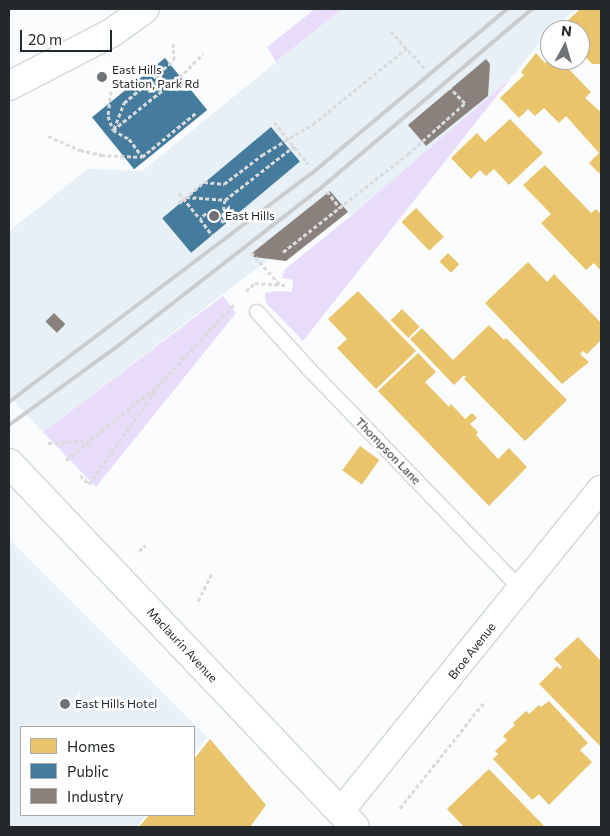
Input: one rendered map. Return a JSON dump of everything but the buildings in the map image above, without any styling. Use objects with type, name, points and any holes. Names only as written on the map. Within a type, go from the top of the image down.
[{"type":"street","points":[[9,86],[113,32],[146,9]]},
{"type":"street","name":"Maclaurin Avenue","points":[[9,463],[347,820]]},
{"type":"street","name":"Broe Avenue","points":[[347,820],[521,589],[601,488]]},
{"type":"lane","name":"Thompson Lane","points":[[257,312],[310,370],[521,589]]},
{"type":"path","points":[[391,31],[424,68]]},
{"type":"path","points":[[113,130],[124,103],[174,60],[173,43]]},
{"type":"path","points":[[179,203],[204,182],[224,184],[262,155],[313,124],[407,48]]},
{"type":"path","points":[[113,130],[184,73],[203,54]]},
{"type":"path","points":[[283,252],[408,154],[465,103],[450,88]]},
{"type":"path","points":[[111,91],[108,116],[113,130],[129,139],[142,157]]},
{"type":"path","points":[[48,136],[80,150],[101,156],[142,157],[197,112]]},
{"type":"path","points":[[274,122],[308,164]]},
{"type":"path","points":[[186,197],[225,200],[294,146]]},
{"type":"path","points":[[327,191],[341,208],[334,214]]},
{"type":"path","points":[[179,192],[213,236]]},
{"type":"path","points":[[222,223],[225,200]]},
{"type":"path","points":[[194,222],[206,213],[200,219]]},
{"type":"path","points":[[80,475],[88,484],[160,384],[255,283],[287,285],[277,284],[250,252]]},
{"type":"path","points":[[66,460],[160,384]]},
{"type":"path","points":[[48,443],[89,441]]},
{"type":"path","points":[[139,552],[146,544]]},
{"type":"path","points":[[198,601],[212,574]]},
{"type":"path","points":[[400,808],[485,700]]},
{"type":"shaded area","points":[[315,9],[342,9],[276,62],[267,47]]},
{"type":"shaded area","points":[[342,9],[576,9],[562,20],[540,20],[540,42],[511,78],[351,216],[348,212],[286,261],[269,259],[43,432],[9,396],[9,231],[88,169],[142,171]]},
{"type":"shaded area","points":[[511,78],[303,341],[266,303],[265,293],[276,291],[292,292],[293,280],[282,278],[284,270],[351,216]]},
{"type":"shaded area","points":[[223,296],[236,313],[96,487],[43,432]]},
{"type":"shaded area","points":[[9,539],[207,737],[195,753],[195,726],[20,726],[20,816],[145,816],[137,827],[9,827]]},
{"type":"railway","points":[[9,402],[311,174],[507,9]]},
{"type":"railway","points":[[9,425],[119,345],[322,187],[532,9]]},
{"type":"place","name":"East Hills Station, Park Rd","points":[[102,77]]},
{"type":"place","name":"East Hills","points":[[214,216]]},
{"type":"place","name":"East Hills Hotel","points":[[65,704]]}]
